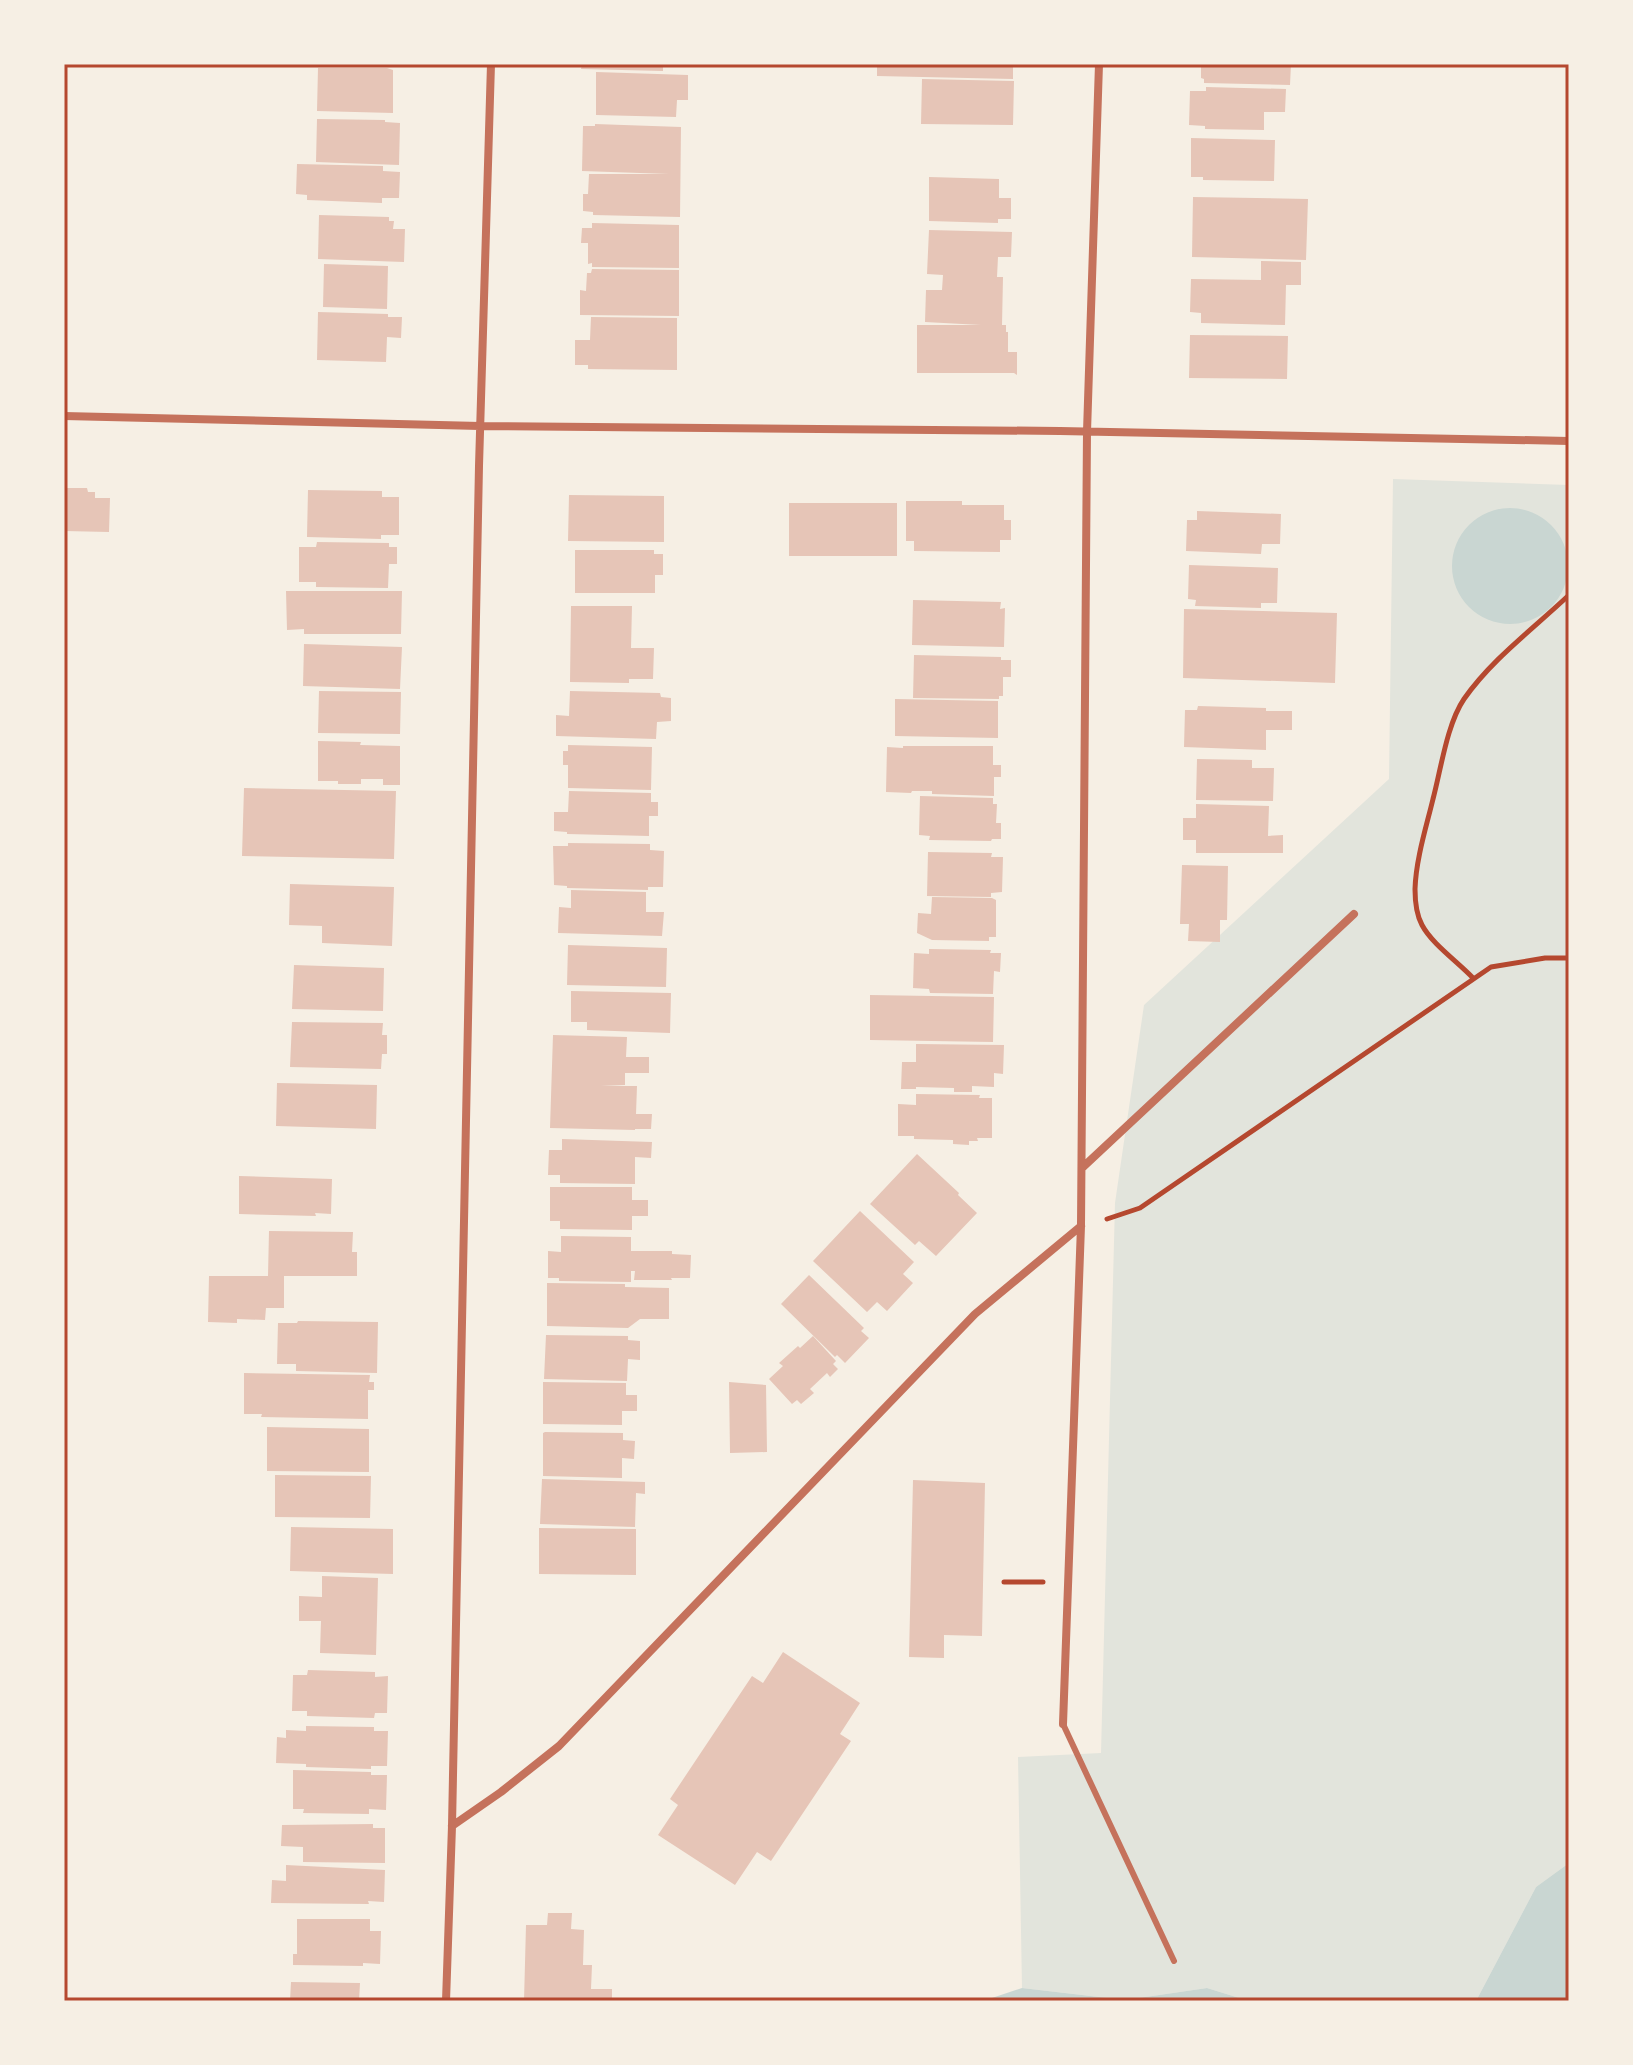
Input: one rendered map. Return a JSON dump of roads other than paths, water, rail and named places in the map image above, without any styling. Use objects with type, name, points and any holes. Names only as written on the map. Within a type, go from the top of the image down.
[{"type":"street","points":[[446,2001],[480,426],[491,64]]},
{"type":"street","points":[[1063,1724],[1081,1226],[1087,432],[1099,64]]},
{"type":"street","points":[[64,416],[480,426],[1569,441]]},
{"type":"street","points":[[1082,1168],[1354,914]]},
{"type":"street","points":[[452,1826],[559,1746],[975,1314],[1081,1226]]},
{"type":"lane","points":[[1063,1724],[1174,1961]]}]
